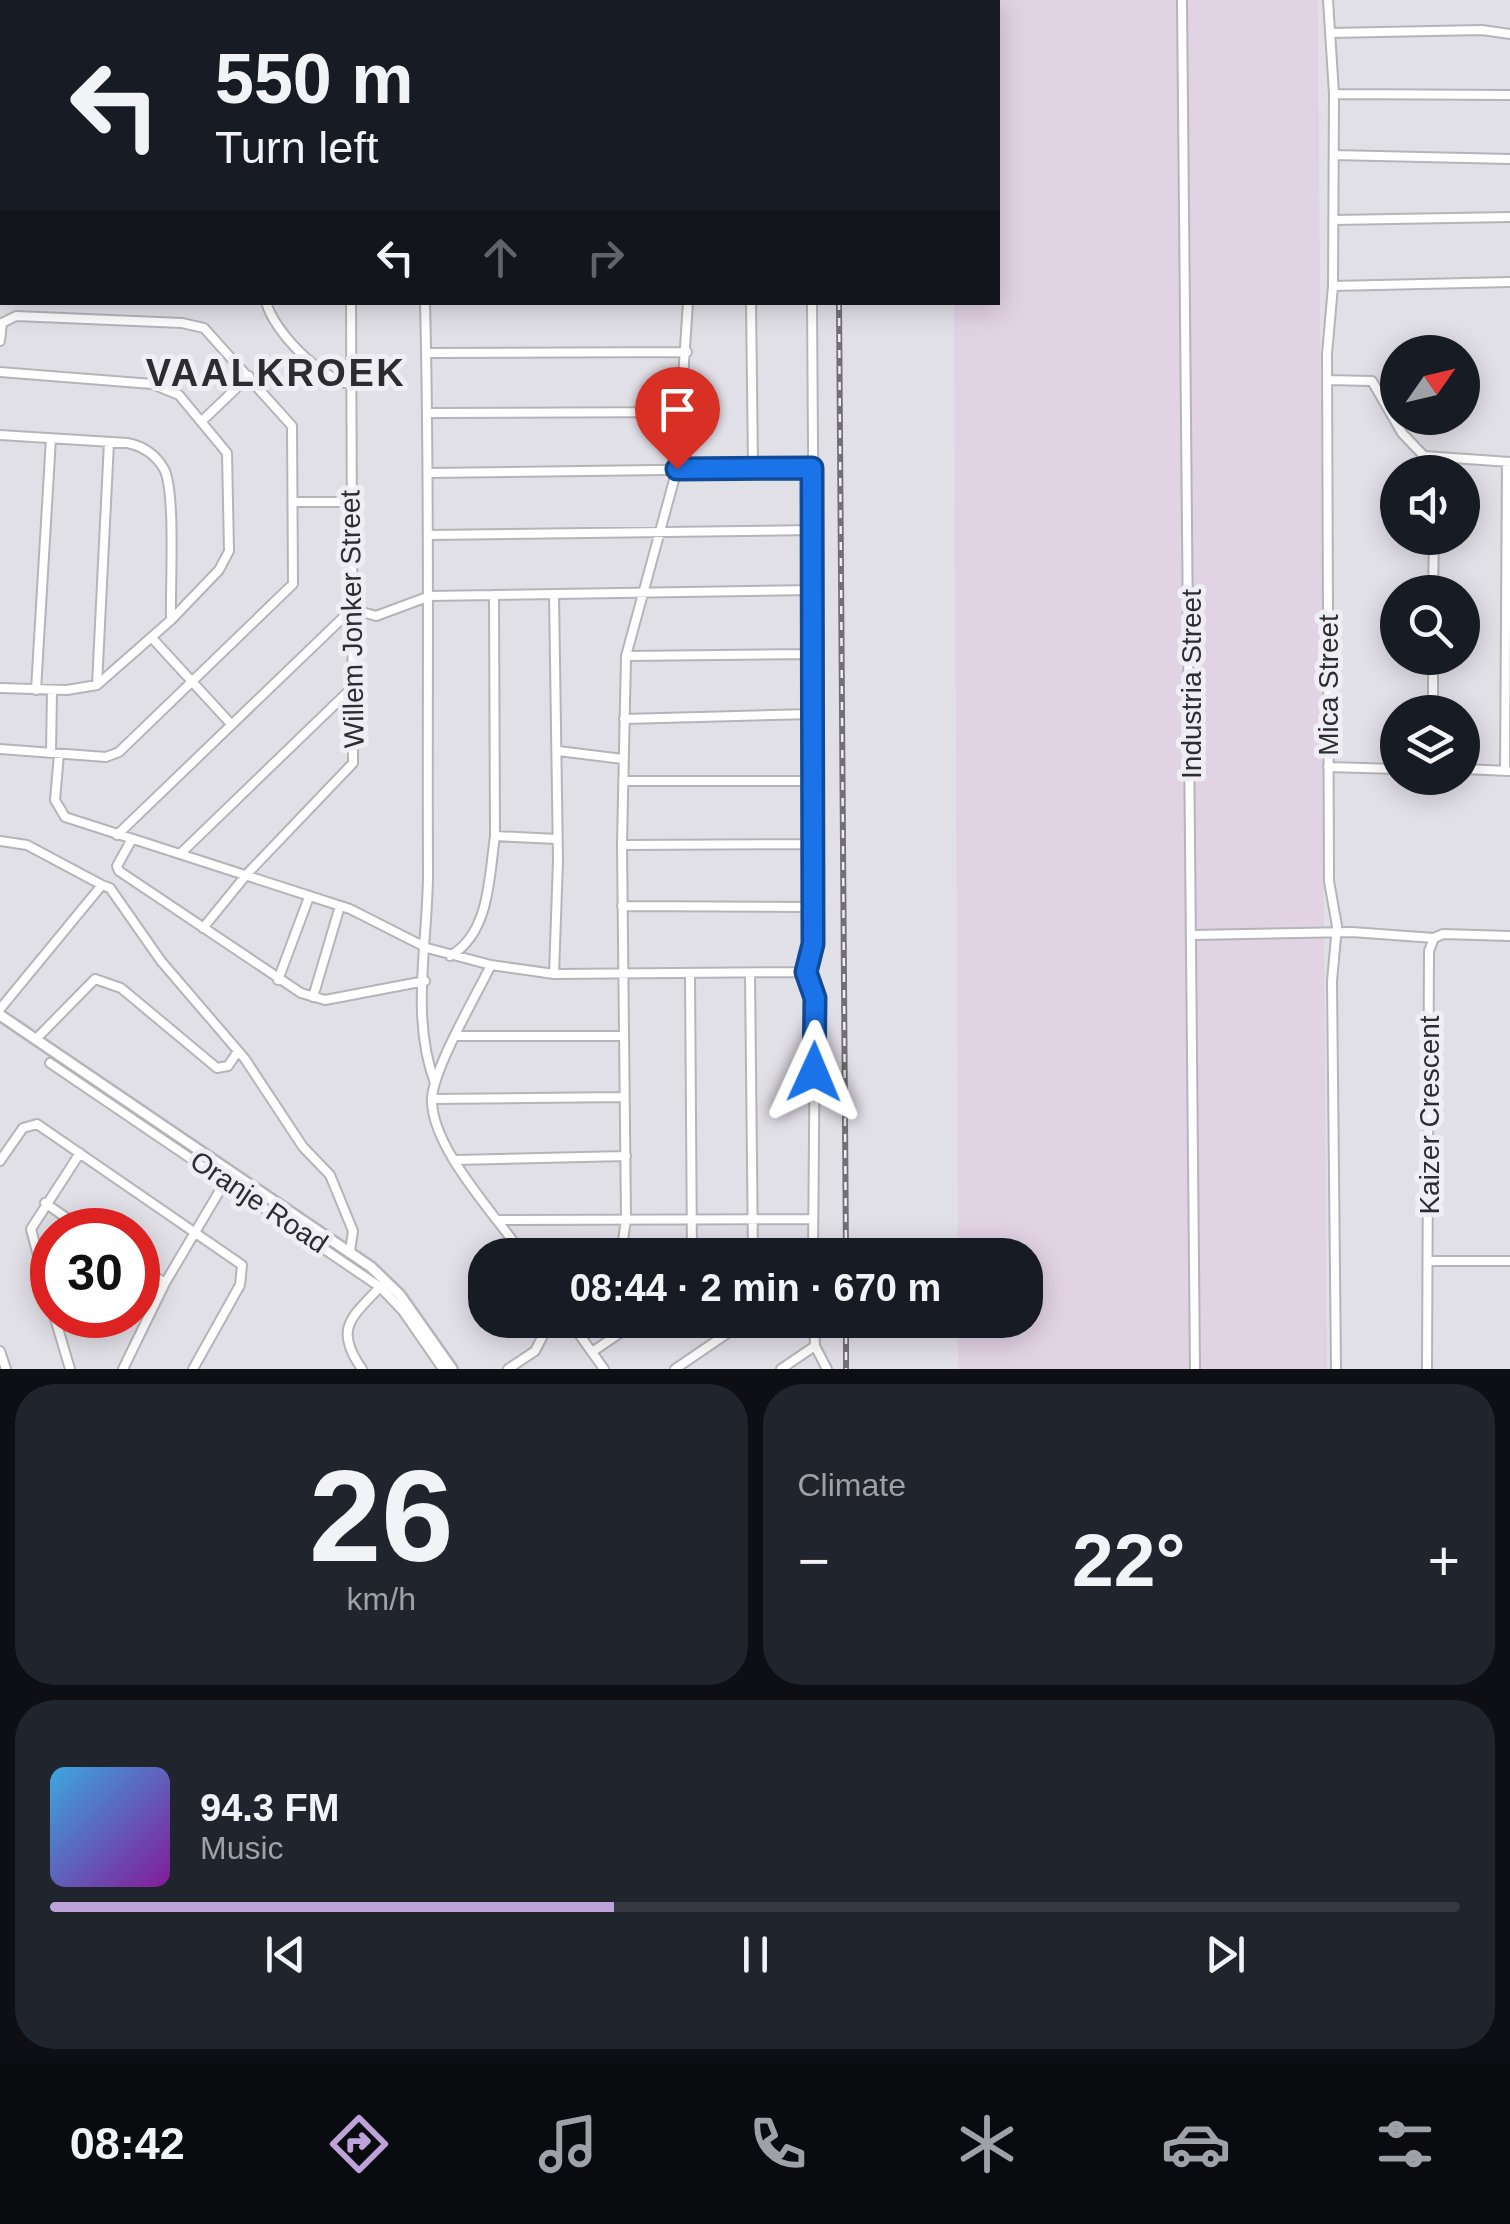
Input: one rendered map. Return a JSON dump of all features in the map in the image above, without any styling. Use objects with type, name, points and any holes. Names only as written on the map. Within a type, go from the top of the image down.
[{"type":"street","name":"Industria Street","points":[[1182,0],[1196,1369]]},
{"type":"street","name":"Mica Street","points":[[1328,0],[1334,94],[1327,551],[1330,891],[1337,934],[1332,1040],[1336,1369]]},
{"type":"street","points":[[1330,33],[1482,30],[1510,34]]},
{"type":"street","points":[[1334,94],[1510,95]]},
{"type":"street","points":[[1334,155],[1510,159]]},
{"type":"street","points":[[1334,220],[1510,217]]},
{"type":"street","points":[[1333,286],[1510,282]]},
{"type":"street","points":[[38,305],[38,316]]},
{"type":"street","points":[[267,305],[275,322],[333,380],[350,384]]},
{"type":"street","name":"Willem Jonker Street","points":[[204,928],[247,874],[350,771],[355,685],[350,305]]},
{"type":"street","points":[[425,305],[430,596],[428,948],[423,1050],[435,1083]]},
{"type":"street","points":[[623,1238],[622,780],[626,656],[677,469],[690,305]]},
{"type":"street","points":[[751,305],[754,467]]},
{"type":"street","points":[[812,305],[813,944],[806,972],[815,1016],[813,1238]]},
{"type":"street","points":[[0,341],[8,318],[38,316],[193,324],[207,331],[292,426],[294,502],[292,584],[192,684],[112,755],[0,749]]},
{"type":"street","points":[[426,353],[687,352]]},
{"type":"street","points":[[0,372],[160,385],[203,420],[228,456],[229,552],[219,570],[171,620],[97,685],[52,690],[0,688]]},
{"type":"street","points":[[203,420],[249,376]]},
{"type":"street","points":[[1327,380],[1372,381],[1402,433],[1428,455]]},
{"type":"street","points":[[427,413],[684,412]]},
{"type":"street","points":[[0,435],[143,447],[167,477],[171,620]]},
{"type":"street","points":[[36,690],[51,438]]},
{"type":"street","points":[[97,685],[109,442]]},
{"type":"street","points":[[1480,461],[1509,462],[1507,771],[1480,770]]},
{"type":"street","points":[[428,473],[812,468]]},
{"type":"street","points":[[294,502],[350,502]]},
{"type":"street","points":[[428,535],[813,530]]},
{"type":"street","points":[[117,834],[352,608],[376,616],[430,596],[814,590]]},
{"type":"street","points":[[554,594],[558,751],[554,974]]},
{"type":"street","points":[[450,956],[470,941],[481,920],[495,836],[494,595]]},
{"type":"street","points":[[152,638],[231,724]]},
{"type":"street","points":[[626,656],[812,654]]},
{"type":"street","points":[[180,854],[355,685]]},
{"type":"street","points":[[52,690],[58,810],[70,819],[340,906],[428,948],[491,965],[554,974],[806,972]]},
{"type":"street","points":[[624,719],[812,714]]},
{"type":"street","points":[[558,751],[623,759]]},
{"type":"street","points":[[1328,768],[1380,768]]},
{"type":"street","points":[[622,780],[811,782]]},
{"type":"street","points":[[495,836],[557,839]]},
{"type":"street","points":[[132,839],[118,871],[278,980],[325,1000],[424,981]]},
{"type":"street","points":[[0,841],[26,845],[117,896],[161,961],[238,1051],[304,1147],[337,1186],[353,1231],[350,1251]]},
{"type":"street","points":[[622,845],[811,844]]},
{"type":"street","points":[[102,885],[0,1012],[229,1176],[350,1251],[383,1283],[452,1369]]},
{"type":"street","points":[[278,980],[309,896]]},
{"type":"street","points":[[313,996],[340,906]]},
{"type":"street","points":[[622,906],[811,907]]},
{"type":"street","points":[[1192,935],[1510,936]]},
{"type":"street","name":"Kaizer Crescent","points":[[1428,1369],[1430,950],[1434,938]]},
{"type":"street","points":[[491,965],[435,1083],[432,1099],[436,1127],[512,1238]]},
{"type":"street","points":[[690,974],[691,1238]]},
{"type":"street","points":[[750,974],[752,1238]]},
{"type":"street","points":[[36,1039],[95,979],[121,988],[217,1068],[228,1066],[238,1051]]},
{"type":"street","points":[[456,1036],[624,1036]]},
{"type":"street","name":"Oranje Road","points":[[50,1063],[229,1176],[383,1283],[443,1369]]},
{"type":"street","points":[[432,1099],[624,1098]]},
{"type":"street","points":[[0,1162],[30,1123],[239,1262],[245,1272],[193,1369]]},
{"type":"street","points":[[44,1208],[80,1154]]},
{"type":"street","points":[[455,1160],[626,1156]]},
{"type":"street","points":[[124,1369],[165,1284],[229,1176]]},
{"type":"street","points":[[46,1203],[53,1208]]},
{"type":"street","points":[[499,1220],[812,1218]]},
{"type":"street","points":[[1429,1261],[1510,1262]]},
{"type":"street","points":[[160,1281],[165,1284]]},
{"type":"street","points":[[362,1369],[349,1349],[347,1331],[355,1313],[383,1283]]},
{"type":"street","points":[[61,1338],[70,1369]]},
{"type":"street","points":[[508,1369],[535,1350],[541,1338]]},
{"type":"street","points":[[582,1338],[604,1369]]},
{"type":"street","points":[[592,1352],[613,1338]]},
{"type":"street","points":[[675,1369],[721,1338]]},
{"type":"street","points":[[815,1338],[827,1369]]},
{"type":"street","points":[[781,1369],[815,1346]]},
{"type":"street","points":[[0,1351],[6,1369]]},
{"type":"shaded area","points":[[1000,0],[1318,0],[1327,1369],[958,1369],[958,1338],[1043,1338],[1043,1238],[958,1238],[954,305],[1000,305]]},
{"type":"railway","points":[[839,305],[846,1238]]},
{"type":"railway","points":[[846,1338],[846,1369]]},
{"type":"district","name":"VAALKROEK","points":[[276,373]]},
{"type":"route","points":[[677,469],[812,468],[813,944],[806,972],[815,998],[814,1072]]}]
